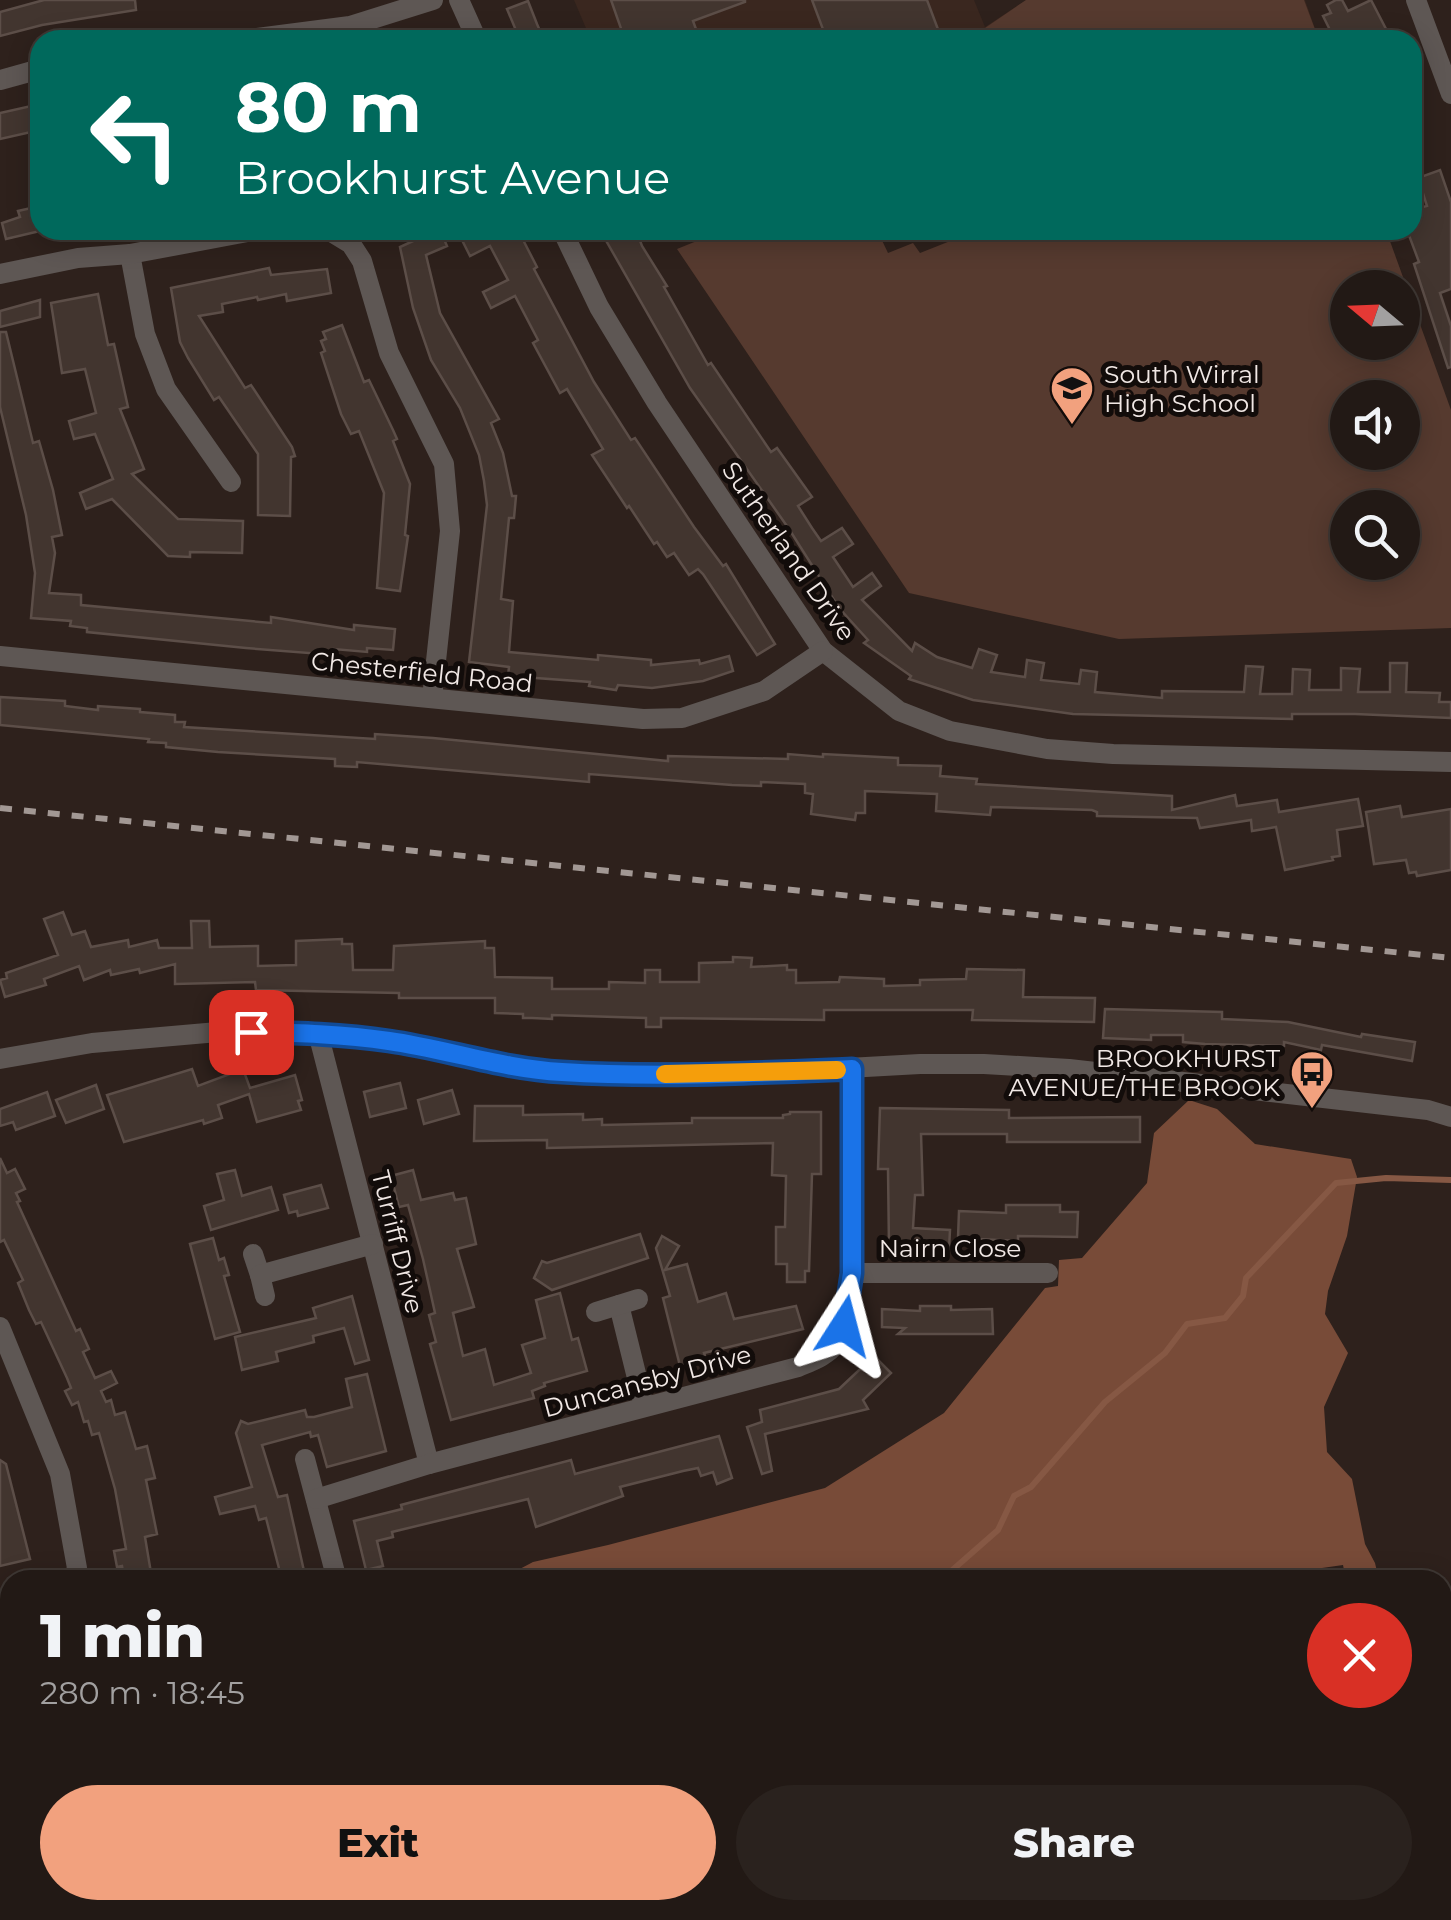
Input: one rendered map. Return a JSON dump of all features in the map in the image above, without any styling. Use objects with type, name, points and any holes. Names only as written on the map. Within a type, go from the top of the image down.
[{"type":"street","points":[[319,30],[350,26],[433,0]]},
{"type":"street","points":[[459,0],[472,30]]},
{"type":"street","points":[[1416,0],[1451,94]]},
{"type":"street","points":[[0,80],[30,72]]},
{"type":"street","points":[[0,274],[78,258],[130,254],[205,240]]},
{"type":"street","points":[[344,240],[362,262],[390,353],[444,464],[450,531],[432,698]]},
{"type":"street","name":"Sutherland Drive","points":[[567,240],[598,307],[657,402],[823,651],[899,711],[950,731],[997,741],[1113,754],[1451,762]]},
{"type":"street","points":[[130,254],[146,334],[166,389],[232,482]]},
{"type":"street","name":"Chesterfield Road","points":[[0,656],[642,719],[682,718],[764,691],[823,651]]},
{"type":"street","points":[[0,1059],[92,1042],[218,1032],[318,1033],[390,1041],[476,1060],[559,1072],[699,1074],[920,1064],[1069,1069],[1428,1110],[1451,1117]]},
{"type":"street","name":"Turriff Drive","points":[[318,1033],[429,1464]]},
{"type":"street","name":"Duncansby Drive","points":[[316,1498],[820,1358],[838,1342],[852,1273],[852,1069]]},
{"type":"street","points":[[265,1296],[257,1265],[372,1244]]},
{"type":"street","name":"Nairn Close","points":[[852,1273],[1048,1273]]},
{"type":"street","points":[[596,1312],[628,1302],[644,1406]]},
{"type":"street","points":[[0,1327],[60,1474],[76,1570]]},
{"type":"street","points":[[305,1459],[334,1570]]},
{"type":"shaded area","points":[[574,0],[974,0],[985,27],[1026,0],[1305,0],[1316,30],[587,30]]},
{"type":"shaded area","points":[[1026,0],[1304,0],[1315,30],[986,30]]},
{"type":"shaded area","name":"South Wirral High School","points":[[699,240],[882,240],[888,253],[913,243],[920,253],[953,240],[1390,240],[1400,270],[1330,270],[1330,360],[1420,360],[1420,324],[1451,410],[1451,628],[1119,639],[909,593],[677,249]]},
{"type":"shaded area","points":[[1189,1100],[1217,1109],[1255,1144],[1351,1159],[1357,1177],[1347,1236],[1328,1291],[1325,1314],[1348,1353],[1324,1407],[1327,1452],[1352,1479],[1365,1544],[1377,1570],[1344,1570],[1343,1565],[1314,1570],[518,1570],[533,1562],[825,1488],[944,1413],[1045,1288],[1058,1286],[1059,1260],[1082,1258],[1147,1183],[1154,1133]]},
{"type":"building","points":[[44,0],[135,0],[136,10],[0,36],[0,12]]},
{"type":"building","points":[[611,0],[745,0],[693,21],[696,30],[622,30]]},
{"type":"building","points":[[812,0],[927,0],[938,30],[823,30]]},
{"type":"building","points":[[1342,0],[1348,11],[1371,0],[1386,29],[1330,30],[1323,16],[1331,13],[1327,5]]},
{"type":"building","points":[[528,1],[540,30],[516,30],[507,9]]},
{"type":"building","points":[[30,106],[30,132],[0,139],[0,113]]},
{"type":"building","points":[[1440,170],[1451,202],[1451,289],[1440,293],[1451,326],[1448,368],[1420,282],[1420,270],[1414,264],[1419,262],[1411,240],[1422,240],[1422,207],[1427,206],[1422,177]]},
{"type":"building","points":[[30,208],[30,233],[6,239],[2,223],[20,217],[18,211]]},
{"type":"building","points":[[415,240],[444,240],[447,246],[426,255],[440,313],[499,419],[491,423],[503,453],[512,496],[516,496],[514,518],[509,518],[501,599],[513,601],[509,652],[598,660],[598,655],[651,660],[651,665],[699,660],[700,664],[729,656],[733,671],[703,681],[652,688],[618,685],[616,690],[589,686],[590,682],[508,676],[509,667],[469,662],[487,505],[484,481],[479,455],[460,408],[431,360],[413,308],[400,247]]},
{"type":"building","points":[[462,240],[523,240],[537,267],[534,269],[594,382],[694,527],[723,566],[726,564],[775,644],[757,655],[703,574],[698,569],[689,575],[674,553],[667,557],[657,542],[654,544],[592,455],[603,449],[567,389],[560,393],[533,343],[538,340],[515,296],[491,308],[483,292],[508,280],[490,246],[470,256]]},
{"type":"building","points":[[606,240],[640,240],[708,365],[711,363],[771,452],[777,448],[812,497],[798,506],[812,528],[821,541],[842,528],[853,544],[833,557],[853,587],[872,573],[881,586],[862,600],[912,651],[915,643],[937,657],[972,668],[979,649],[997,655],[991,672],[1025,677],[1027,660],[1044,663],[1041,680],[1079,684],[1081,670],[1097,672],[1095,692],[1162,698],[1162,691],[1244,692],[1246,666],[1263,667],[1260,694],[1292,694],[1293,669],[1310,670],[1309,690],[1341,690],[1341,668],[1360,669],[1358,692],[1390,692],[1390,663],[1407,663],[1406,692],[1440,693],[1439,702],[1451,702],[1451,718],[1073,714],[973,700],[909,679],[911,676],[864,643],[868,640],[839,608],[690,388]]},
{"type":"building","points":[[269,268],[271,275],[327,269],[331,293],[287,301],[286,294],[258,300],[257,297],[222,304],[223,312],[199,316],[245,388],[251,385],[292,447],[295,456],[291,457],[290,516],[258,515],[258,454],[219,397],[214,400],[188,358],[180,342],[171,288]]},
{"type":"building","points":[[98,294],[108,345],[114,344],[128,407],[120,409],[144,469],[132,474],[178,519],[243,521],[242,553],[190,552],[190,557],[168,556],[112,499],[86,509],[80,493],[113,479],[95,434],[74,439],[69,421],[96,413],[85,369],[62,373],[51,303]]},
{"type":"building","points":[[40,300],[40,317],[0,327],[0,311]]},
{"type":"building","points":[[342,325],[364,382],[369,380],[397,439],[393,441],[410,484],[400,591],[377,588],[384,493],[359,431],[351,434],[341,414],[321,353],[325,351],[323,332]]},
{"type":"building","points":[[0,332],[6,332],[33,443],[39,441],[62,535],[52,537],[55,553],[49,593],[81,595],[81,605],[271,623],[271,617],[354,630],[354,625],[395,629],[393,650],[334,649],[334,655],[246,648],[87,632],[87,628],[70,626],[71,621],[31,618],[35,573],[26,515],[0,407]]},
{"type":"building","points":[[0,697],[65,701],[65,706],[98,710],[98,706],[140,709],[175,715],[175,722],[185,722],[184,727],[375,739],[375,734],[433,738],[668,761],[668,756],[788,759],[788,754],[898,758],[898,765],[941,766],[940,776],[977,779],[976,784],[1172,796],[1172,810],[1235,795],[1237,806],[1277,800],[1279,812],[1358,799],[1363,826],[1337,830],[1340,856],[1332,857],[1333,860],[1285,870],[1276,827],[1252,831],[1251,820],[1200,828],[1197,818],[1097,816],[1092,810],[991,807],[990,815],[936,811],[937,794],[865,791],[865,813],[856,813],[855,820],[811,814],[813,794],[805,793],[805,784],[732,785],[589,774],[589,782],[357,762],[357,767],[335,766],[335,759],[166,747],[166,743],[148,742],[149,739],[0,725]]},
{"type":"building","points":[[1400,806],[1402,817],[1451,809],[1451,870],[1417,876],[1416,872],[1409,873],[1406,860],[1374,864],[1366,812]]},
{"type":"building","points":[[63,912],[72,935],[85,931],[91,947],[128,940],[129,947],[157,940],[159,948],[192,948],[191,921],[209,921],[210,947],[258,946],[258,966],[296,965],[296,941],[342,939],[342,944],[352,944],[353,970],[393,970],[394,946],[485,941],[485,948],[494,948],[495,977],[552,978],[552,989],[609,989],[609,982],[645,983],[645,970],[660,970],[660,982],[699,982],[699,963],[733,962],[733,957],[752,958],[751,967],[787,965],[787,970],[796,970],[796,983],[839,982],[840,977],[884,979],[884,986],[920,985],[920,980],[966,979],[967,969],[1024,970],[1023,997],[1095,998],[1094,1022],[972,1020],[973,1010],[824,1010],[824,1020],[661,1018],[661,1027],[646,1027],[646,1018],[552,1015],[552,1019],[495,1013],[495,998],[399,998],[399,993],[256,990],[255,982],[175,984],[175,964],[140,973],[139,969],[111,975],[110,970],[84,980],[79,966],[44,979],[46,985],[5,997],[0,980],[7,978],[6,973],[58,955],[44,919]]},
{"type":"building","points":[[1105,1009],[1222,1012],[1222,1019],[1288,1022],[1361,1037],[1362,1034],[1415,1042],[1412,1061],[1284,1042],[1284,1046],[1205,1044],[1183,1042],[1183,1035],[1151,1035],[1151,1040],[1103,1038]]},
{"type":"building","points":[[192,1069],[198,1086],[243,1069],[250,1088],[295,1075],[301,1110],[257,1122],[249,1094],[218,1105],[222,1118],[124,1142],[107,1095]]},
{"type":"building","points":[[400,1083],[406,1108],[370,1117],[364,1092]]},
{"type":"building","points":[[96,1085],[104,1109],[66,1123],[56,1100]]},
{"type":"building","points":[[452,1090],[459,1114],[424,1124],[418,1100]]},
{"type":"building","points":[[47,1092],[55,1116],[16,1130],[13,1122],[0,1126],[0,1109]]},
{"type":"building","points":[[475,1106],[523,1106],[523,1115],[583,1114],[583,1120],[602,1119],[602,1125],[692,1123],[692,1118],[783,1118],[790,1112],[821,1112],[821,1174],[812,1174],[809,1271],[805,1271],[805,1282],[787,1282],[787,1264],[776,1264],[776,1227],[785,1227],[786,1176],[772,1175],[773,1143],[547,1148],[547,1140],[474,1141]]},
{"type":"building","points":[[880,1108],[1009,1110],[1009,1118],[1140,1117],[1140,1142],[1007,1142],[1007,1134],[921,1134],[923,1195],[915,1195],[913,1228],[950,1230],[949,1249],[889,1247],[888,1169],[878,1169]]},
{"type":"building","points":[[0,1158],[7,1173],[15,1169],[25,1189],[16,1193],[20,1201],[17,1202],[76,1331],[80,1329],[89,1349],[83,1352],[95,1378],[111,1371],[117,1383],[101,1391],[106,1402],[111,1400],[115,1415],[125,1412],[136,1449],[147,1446],[155,1478],[146,1480],[157,1534],[145,1537],[150,1570],[117,1567],[114,1551],[126,1549],[99,1433],[92,1435],[78,1402],[72,1405],[65,1391],[71,1388],[67,1378],[41,1322],[36,1324],[29,1310],[18,1283],[23,1280],[4,1240],[0,1242]]},
{"type":"building","points":[[235,1170],[242,1196],[271,1187],[278,1210],[211,1230],[204,1206],[224,1200],[217,1174]]},
{"type":"building","points":[[413,1170],[421,1200],[453,1193],[455,1200],[466,1198],[476,1244],[457,1249],[474,1307],[453,1313],[463,1356],[485,1349],[494,1385],[531,1373],[522,1345],[545,1338],[536,1300],[560,1293],[572,1340],[578,1338],[587,1371],[544,1383],[545,1386],[532,1391],[534,1398],[451,1420],[430,1344],[436,1342],[429,1315],[435,1313],[423,1259],[408,1205],[399,1207],[391,1176]]},
{"type":"building","points":[[321,1185],[328,1208],[298,1216],[297,1211],[289,1213],[284,1195]]},
{"type":"building","points":[[1006,1205],[1060,1205],[1060,1212],[1078,1212],[1077,1237],[1018,1236],[1018,1241],[958,1238],[959,1211],[1006,1213]]},
{"type":"building","points":[[640,1234],[648,1258],[552,1290],[534,1278],[542,1261],[547,1263]]},
{"type":"building","points":[[662,1236],[679,1246],[665,1270],[687,1264],[698,1302],[726,1293],[734,1319],[796,1306],[803,1329],[704,1353],[706,1359],[680,1366],[663,1298],[670,1296],[656,1248]]},
{"type":"building","points":[[213,1238],[219,1260],[224,1258],[229,1275],[224,1276],[240,1332],[215,1339],[190,1244]]},
{"type":"building","points":[[352,1296],[369,1360],[355,1364],[344,1328],[313,1336],[314,1342],[276,1352],[278,1361],[242,1370],[235,1337],[316,1318],[313,1308]]},
{"type":"building","points":[[920,1306],[992,1309],[993,1334],[898,1334],[905,1328],[882,1327],[882,1309],[920,1311]]},
{"type":"building","points":[[874,1356],[891,1373],[863,1400],[868,1409],[765,1434],[772,1471],[762,1474],[747,1427],[762,1422],[760,1410],[839,1389]]},
{"type":"building","points":[[367,1374],[386,1451],[327,1467],[318,1435],[311,1437],[310,1432],[262,1445],[278,1497],[287,1495],[304,1570],[279,1570],[266,1518],[259,1520],[255,1506],[220,1514],[215,1497],[252,1487],[236,1433],[241,1421],[248,1424],[305,1410],[307,1417],[314,1417],[352,1407],[346,1379]]},
{"type":"building","points":[[719,1436],[732,1478],[717,1484],[713,1472],[701,1476],[698,1468],[620,1487],[623,1496],[536,1527],[528,1499],[392,1532],[393,1537],[377,1541],[383,1566],[366,1570],[354,1521],[571,1460],[575,1474]]},
{"type":"building","points":[[0,1460],[6,1464],[30,1559],[0,1566]]},
{"type":"waterway","points":[[952,1570],[998,1530],[1014,1496],[1031,1487],[1105,1402],[1165,1353],[1187,1324],[1225,1318],[1243,1296],[1246,1278],[1336,1183],[1386,1178],[1451,1180]]},
{"type":"railway","points":[[0,808],[1451,958]]},
{"type":"slow traffic","points":[[665,1074],[837,1070]]},
{"type":"place","name":"South Wirral High School","points":[[1072,426]]},
{"type":"place","name":"BROOKHURST AVENUE/THE BROOK","points":[[1312,1110]]},
{"type":"route","points":[[251,1032],[318,1033],[390,1041],[476,1060],[559,1072],[719,1074],[852,1069],[852,1273],[844,1326]]}]
